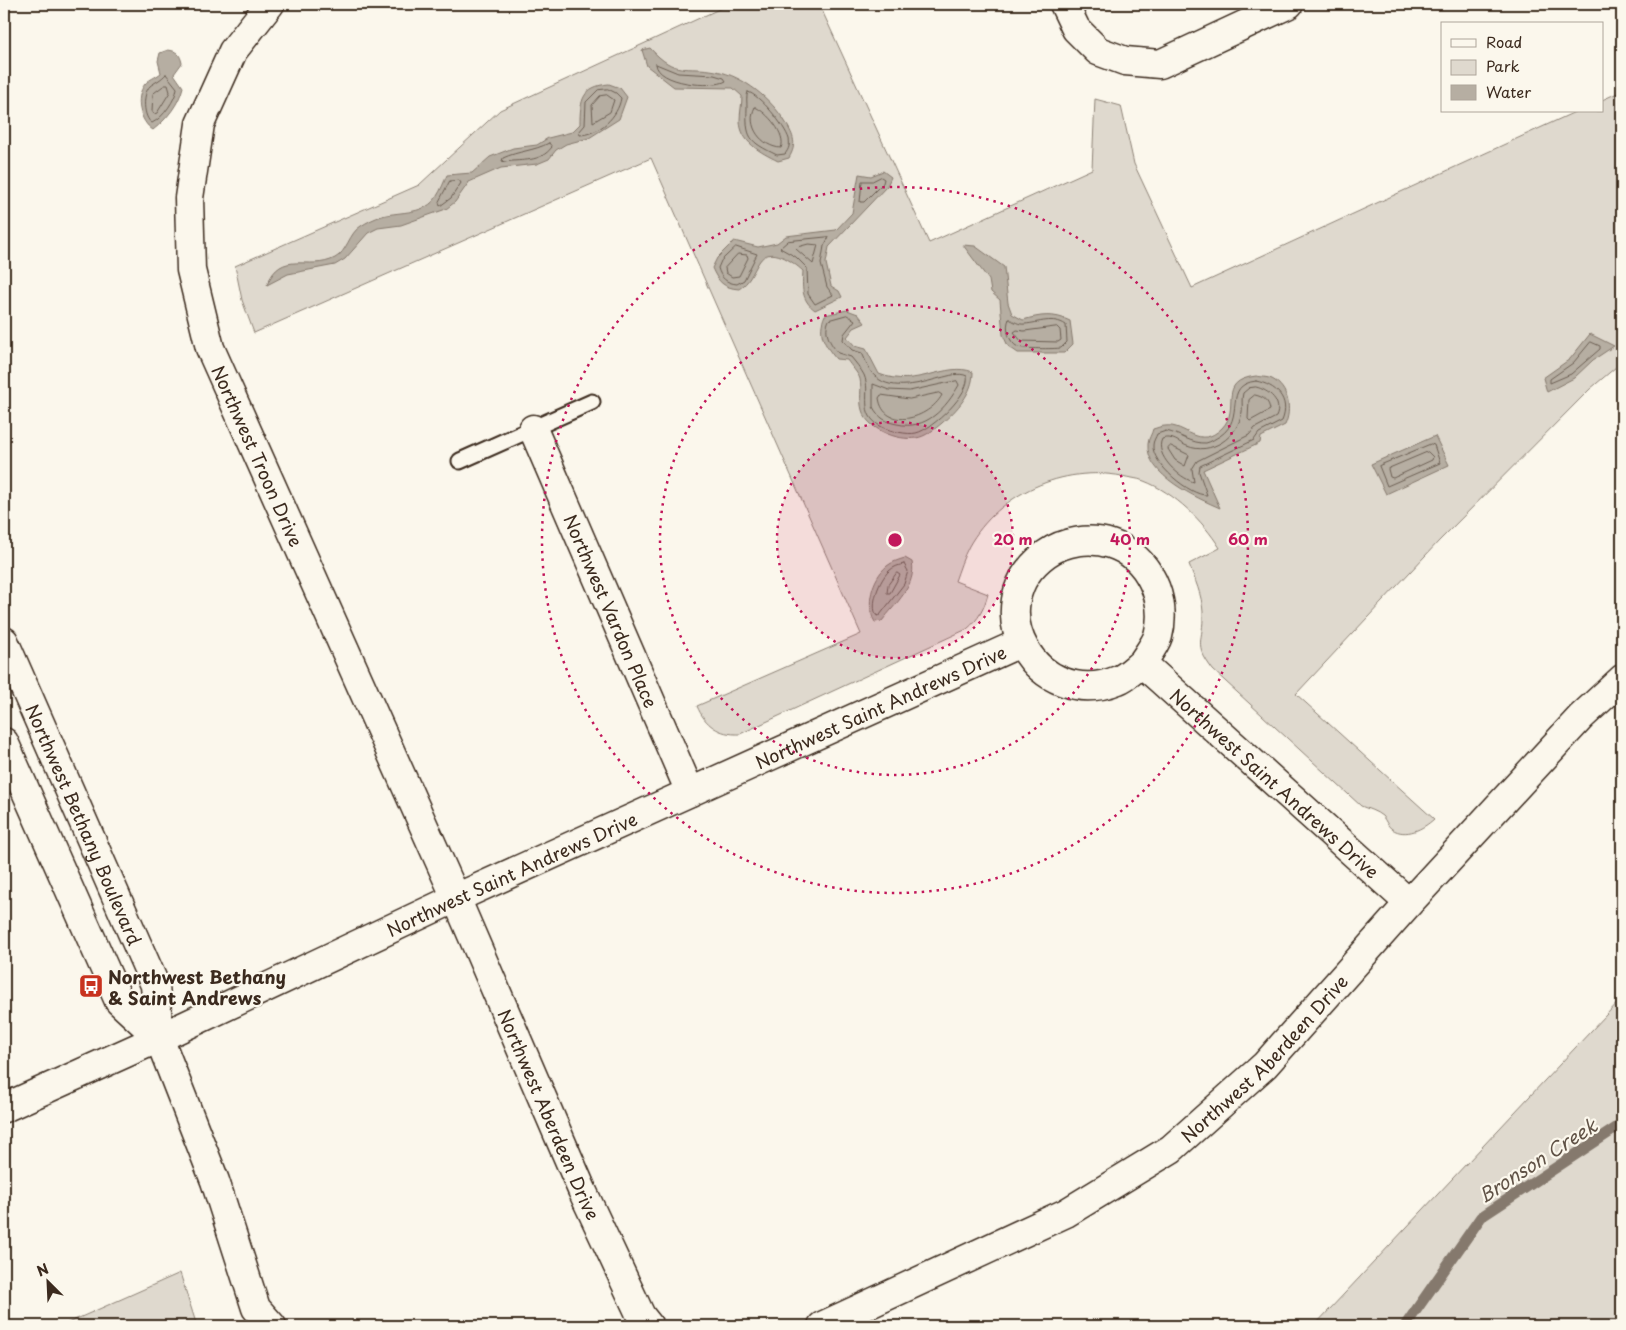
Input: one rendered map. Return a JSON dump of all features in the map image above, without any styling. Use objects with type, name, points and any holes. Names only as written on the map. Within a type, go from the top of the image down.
[{"type":"street","name":"Northwest Troon Drive","points":[[270,4],[233,51],[200,124],[189,198],[191,270],[210,348],[456,898]]},
{"type":"street","points":[[1064,4],[1076,29],[1098,51],[1125,61],[1160,64],[1289,4]]},
{"type":"street","name":"Northwest Vardon Place","points":[[533,429],[690,792]]},
{"type":"street","name":"Northwest Saint Andrews Drive","points":[[1083,540],[1111,544],[1136,558],[1153,580],[1161,608],[1157,637],[1142,663],[1119,680],[1090,687],[1061,682],[1037,667],[1020,643],[1014,615],[1019,588],[1033,564],[1056,547],[1083,540]]},
{"type":"street","name":"Northwest Bethany Boulevard","points":[[4,642],[156,985],[159,1038],[215,1181],[260,1320]]},
{"type":"street","name":"Northwest Saint Andrews Drive","points":[[4,1108],[159,1038],[456,898],[1020,643]]},
{"type":"street","name":"Northwest Saint Andrews Drive","points":[[1142,663],[1409,903]]},
{"type":"street","name":"Northwest Aberdeen Drive","points":[[822,1326],[1066,1213],[1171,1149],[1265,1065],[1409,903],[1581,717],[1622,679]]},
{"type":"street","name":"Northwest Bethany Boulevard","points":[[4,742],[119,1002],[159,1038]]},
{"type":"street","name":"Northwest Aberdeen Drive","points":[[456,898],[582,1190],[641,1316],[650,1326]]},
{"type":"lane","points":[[460,461],[592,402]]},
{"type":"green space","points":[[730,4],[819,4],[929,243],[1092,169],[1095,99],[1121,106],[1134,164],[1192,288],[1575,112],[1604,112],[1604,99],[1622,91],[1622,362],[1590,389],[1439,541],[1296,694],[1434,819],[1414,831],[1403,833],[1392,829],[1380,814],[1361,806],[1213,670],[1201,648],[1203,612],[1198,588],[1189,564],[1220,548],[1197,518],[1177,500],[1144,481],[1122,476],[1100,474],[1077,475],[1056,479],[1035,487],[997,511],[982,527],[969,546],[955,581],[988,594],[981,613],[967,629],[740,734],[726,733],[714,728],[704,719],[697,706],[861,634],[651,158],[254,333],[242,300],[235,266],[419,185],[500,110]]},
{"type":"green space","points":[[1622,998],[1622,1326],[1314,1326]]},
{"type":"green space","points":[[180,1273],[197,1326],[61,1326]]},
{"type":"water","points":[[650,48],[667,63],[674,66],[716,71],[737,78],[756,90],[780,114],[791,132],[794,144],[789,158],[778,161],[758,150],[747,140],[741,128],[742,96],[733,88],[674,87],[647,66],[642,50]]},
{"type":"water","points":[[168,50],[176,52],[180,57],[182,63],[174,74],[183,87],[172,111],[153,130],[142,116],[139,103],[140,96],[146,83],[161,73],[158,61],[160,53]]},
{"type":"water","points":[[609,84],[620,88],[627,97],[619,119],[589,138],[566,144],[556,150],[549,159],[537,164],[501,168],[469,182],[455,202],[446,209],[401,225],[378,228],[368,233],[345,259],[335,265],[288,274],[267,285],[273,274],[280,267],[296,263],[325,262],[335,258],[357,229],[371,220],[426,206],[437,196],[447,175],[472,173],[490,157],[513,148],[537,145],[548,138],[572,132],[580,124],[584,96],[593,88]]},
{"type":"water","points":[[883,171],[891,177],[887,186],[829,247],[826,263],[831,286],[839,291],[842,297],[815,310],[810,306],[805,297],[803,271],[788,259],[775,255],[764,257],[748,280],[739,289],[725,286],[717,277],[712,268],[717,258],[734,241],[758,247],[777,243],[786,236],[836,230],[852,213],[859,174],[871,176]]},
{"type":"water","points":[[963,245],[975,246],[1004,267],[1008,303],[1012,314],[1023,320],[1047,316],[1064,318],[1070,321],[1073,344],[1064,353],[1018,353],[1008,346],[1003,335],[1000,300],[991,292],[989,280]]},
{"type":"water","points":[[847,310],[858,314],[865,323],[854,328],[847,337],[855,346],[866,349],[879,374],[893,378],[906,378],[952,370],[973,372],[970,387],[963,401],[933,430],[919,437],[900,438],[876,428],[865,417],[861,406],[861,383],[859,377],[847,360],[836,359],[825,343],[822,333],[825,315]]},
{"type":"water","points":[[1590,334],[1614,346],[1593,360],[1574,378],[1547,392],[1543,378],[1570,359]]},
{"type":"water","points":[[1256,376],[1272,379],[1282,388],[1288,400],[1287,419],[1285,425],[1261,437],[1260,443],[1203,470],[1220,508],[1186,492],[1163,475],[1149,455],[1149,440],[1153,429],[1164,426],[1180,428],[1199,437],[1214,434],[1228,420],[1232,389],[1236,383]]},
{"type":"water","points":[[1435,436],[1449,465],[1386,494],[1371,464]]},
{"type":"water","points":[[905,558],[912,562],[913,570],[908,586],[899,601],[882,621],[875,622],[870,600],[877,578],[887,566]]},
{"type":"waterway","name":"Bronson Creek","points":[[1405,1326],[1481,1217],[1622,1124]]},
{"type":"place","name":"Northwest Bethany & Saint Andrews","points":[[91,986]]}]
